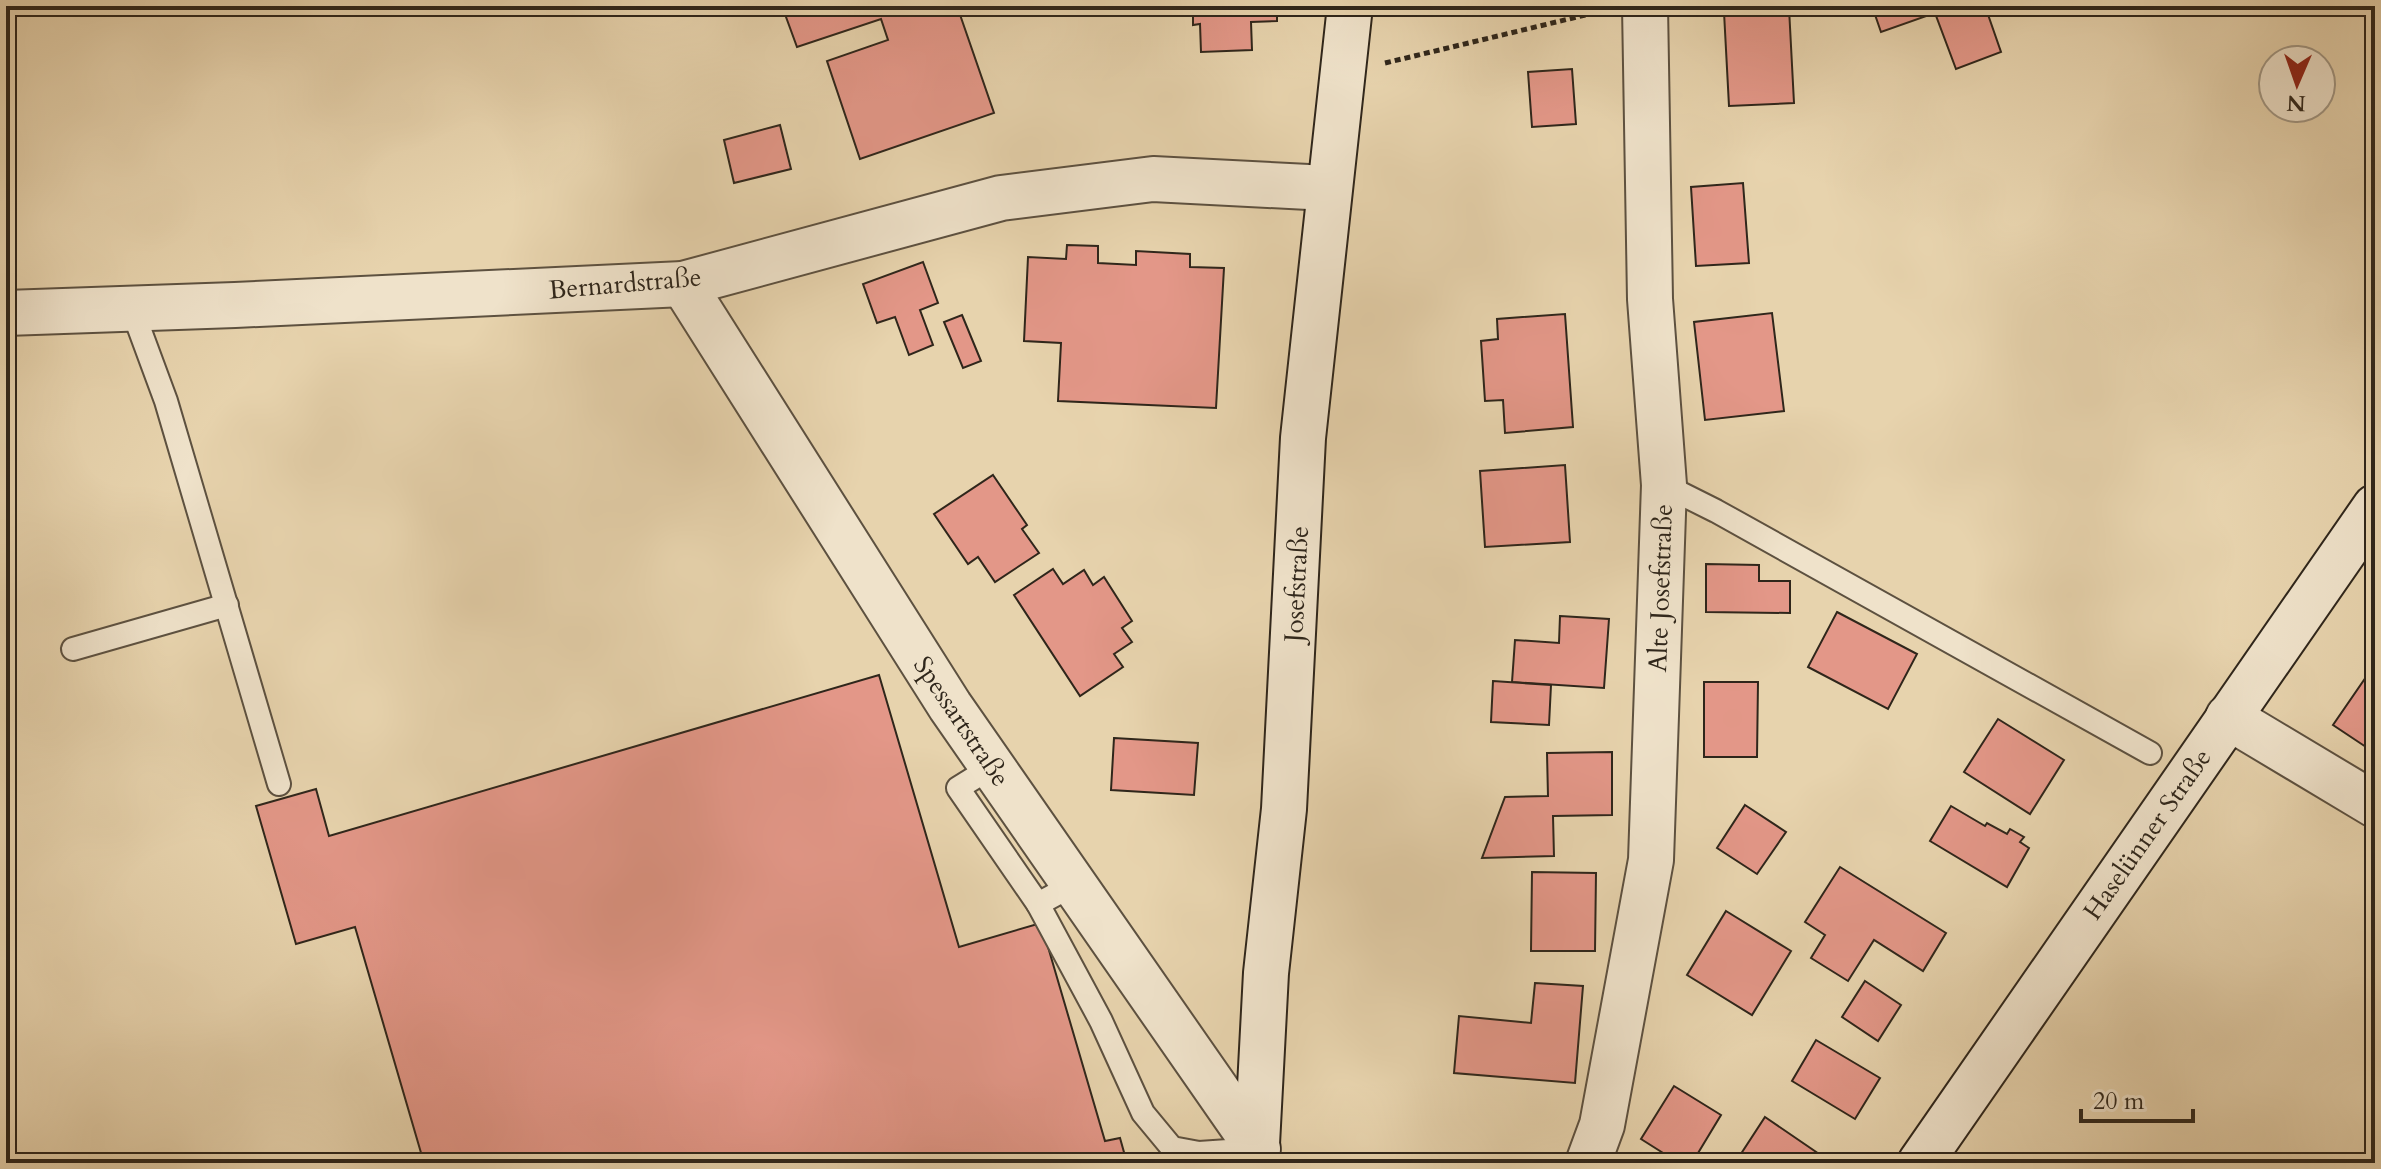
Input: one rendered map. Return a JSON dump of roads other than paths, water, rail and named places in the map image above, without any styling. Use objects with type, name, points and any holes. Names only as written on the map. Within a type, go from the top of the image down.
[{"type":"street","name":"Josefstraße","points":[[1257,1156],[1266,973],[1284,809],[1303,438],[1350,6]]},
{"type":"street","name":"Alte Josefstraße","points":[[1588,1163],[1602,1125],[1651,860],[1664,485],[1650,299],[1645,6]]},
{"type":"street","name":"Bernardstraße","points":[[6,313],[683,284],[1001,198],[1153,179],[1328,188]]},
{"type":"street","name":"Spessartstraße","points":[[683,284],[950,706],[992,767],[1056,894],[1257,1156]]},
{"type":"street","name":"Haselünner Straße","points":[[1920,1163],[2375,507]]},
{"type":"street","points":[[2228,717],[2375,805]]},
{"type":"lane","points":[[132,309],[166,401],[279,784]]},
{"type":"lane","points":[[1664,485],[2150,753]]},
{"type":"lane","points":[[73,649],[227,605]]},
{"type":"lane","points":[[1056,894],[1101,1021],[1143,1113],[1172,1148],[1199,1153],[1257,1156]]}]
